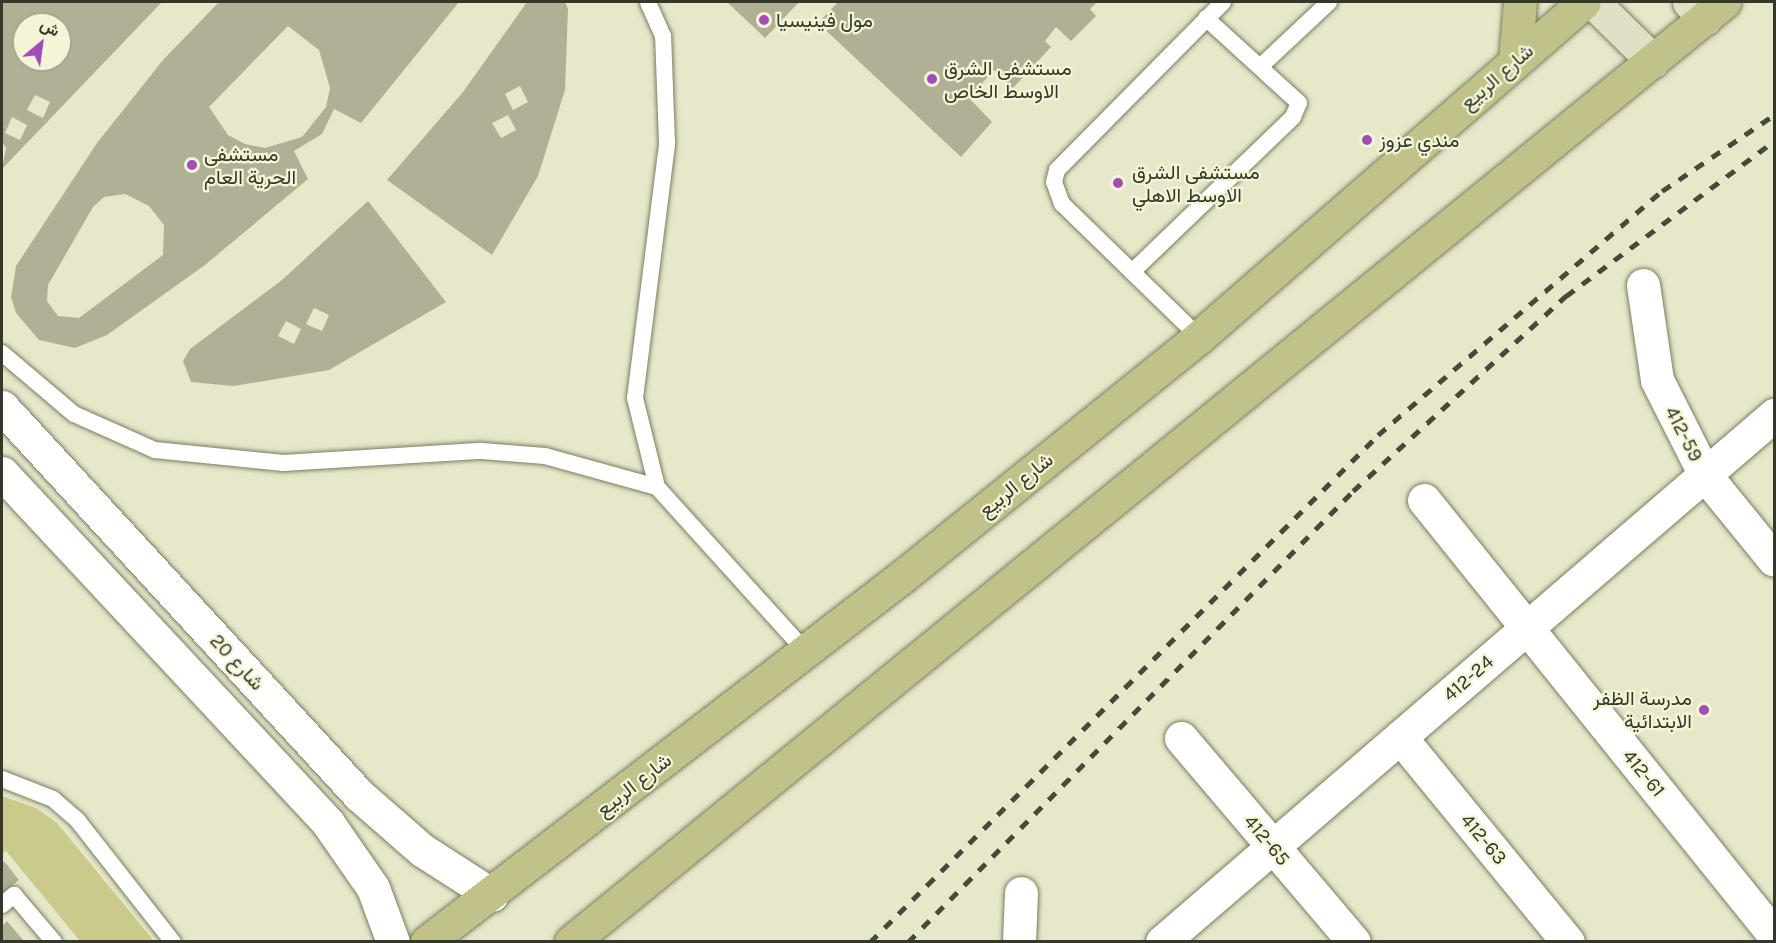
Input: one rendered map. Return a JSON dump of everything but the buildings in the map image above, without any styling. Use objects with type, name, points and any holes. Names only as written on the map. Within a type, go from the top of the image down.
[{"type":"main road","points":[[1515,61],[1520,2]]},
{"type":"main road","name":"شارع الربيع","points":[[427,942],[492,895],[806,652],[1199,337],[1584,2]]},
{"type":"main road","points":[[571,942],[1653,61],[1706,7]]},
{"type":"street","points":[[1593,2],[1653,61]]},
{"type":"street","name":"412-59","points":[[1643,285],[1657,380],[1705,475],[1774,560]]},
{"type":"street","name":"شارع 20","points":[[2,407],[359,795],[422,850],[492,895]]},
{"type":"street","name":"412-24","points":[[1161,942],[1774,415]]},
{"type":"street","points":[[2,473],[328,823],[373,888],[393,942]]},
{"type":"street","name":"412-61","points":[[1424,500],[1774,935]]},
{"type":"street","name":"412-63","points":[[1400,737],[1568,942]]},
{"type":"street","name":"412-65","points":[[1180,738],[1354,942]]},
{"type":"street","points":[[1019,942],[1022,893]]},
{"type":"lane","points":[[648,2],[663,36],[667,143],[636,398],[657,488],[806,652]]},
{"type":"lane","points":[[1199,337],[1062,204],[1054,182],[1057,170],[1223,2]]},
{"type":"lane","points":[[1262,65],[1329,2]]},
{"type":"lane","points":[[1131,272],[1293,117],[1299,103],[1262,65],[1206,18]]},
{"type":"lane","points":[[2,353],[74,414],[155,450],[283,463],[503,453],[555,458],[657,488]]},
{"type":"lane","points":[[2,779],[53,799],[78,821],[173,942]]},
{"type":"lane","points":[[2,905],[14,895],[54,942]]},
{"type":"green space","points":[[2,796],[36,808],[57,823],[154,941],[80,941],[6,851],[2,854]]},
{"type":"railway","points":[[870,942],[1378,435],[1662,191],[1774,115]]},
{"type":"railway","points":[[908,942],[1353,491],[1566,296],[1774,141]]},
{"type":"place","name":"مول فينيسيا","points":[[764,20]]},
{"type":"place","name":"مستشفى الشرق الاوسط الخاص","points":[[932,79]]},
{"type":"place","name":"مندي عزوز","points":[[1367,140]]},
{"type":"place","name":"مستشفى الحرية العام","points":[[192,165]]},
{"type":"place","name":"مستشفى الشرق الاوسط الاهلي","points":[[1118,183]]},
{"type":"place","name":"مدرسة الظفر الابتدائية","points":[[1704,710]]}]
